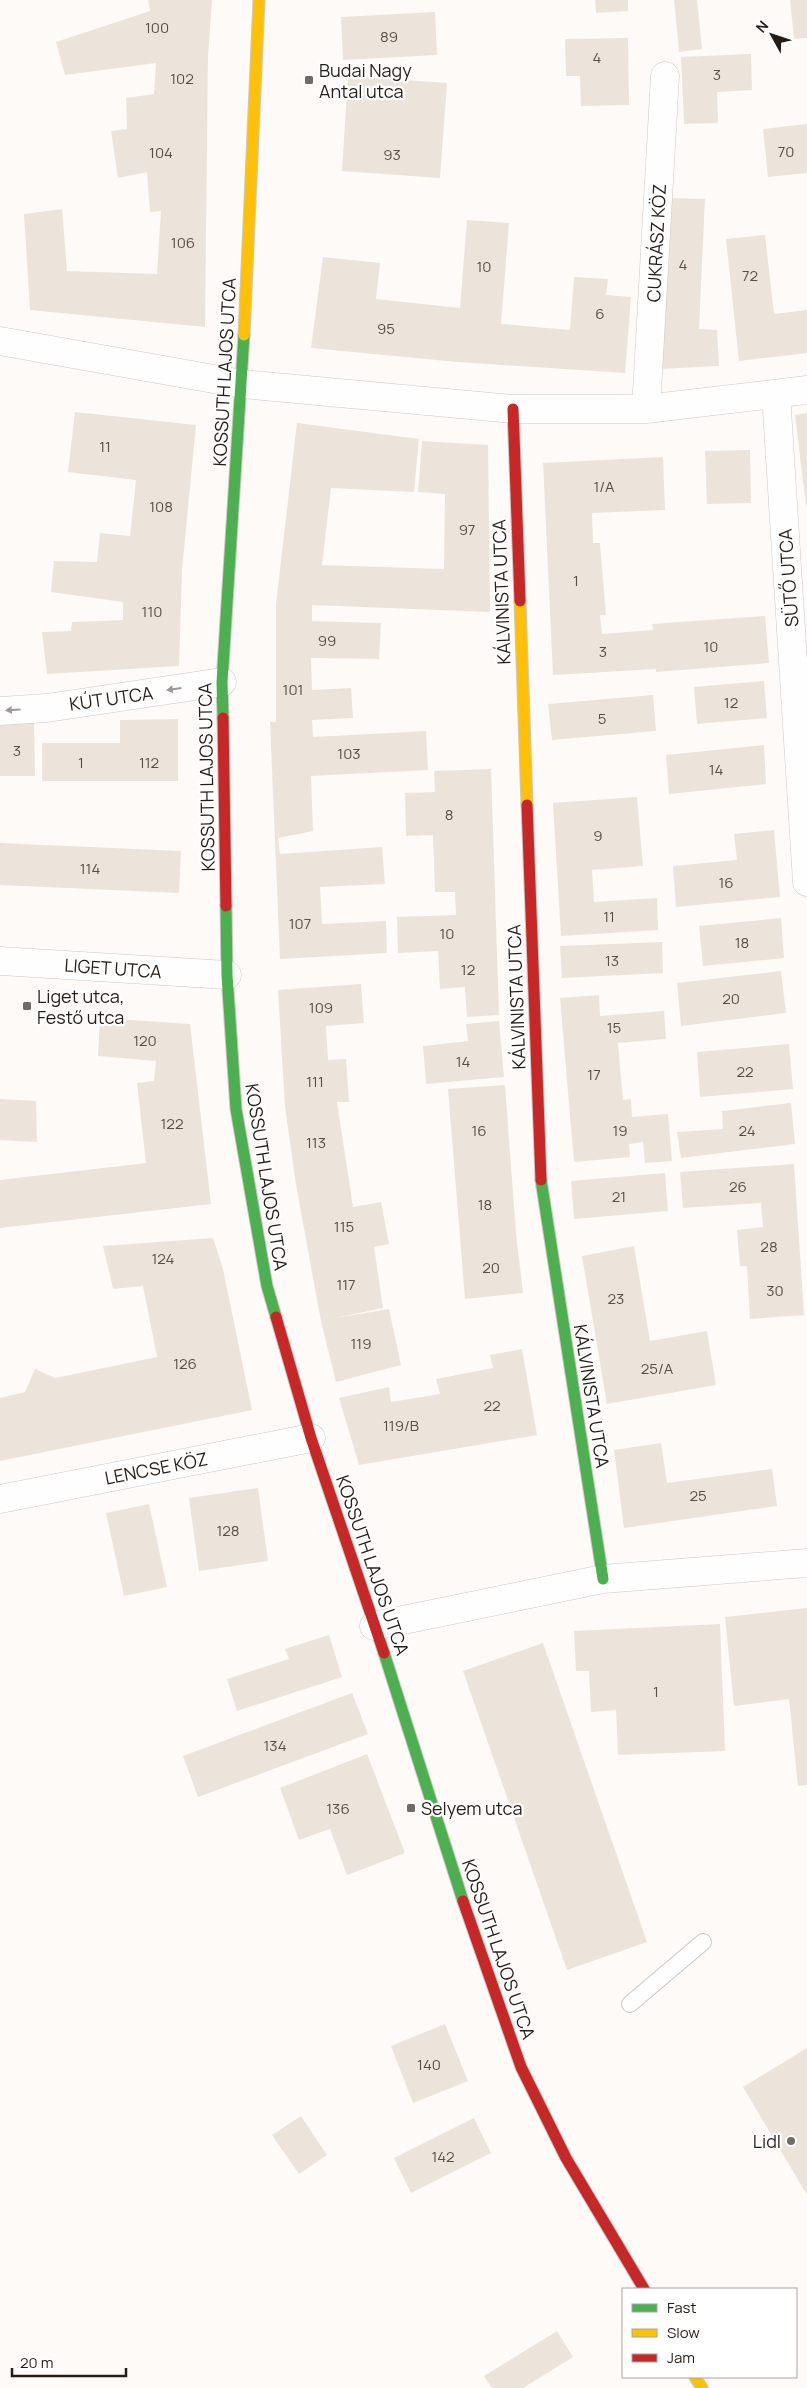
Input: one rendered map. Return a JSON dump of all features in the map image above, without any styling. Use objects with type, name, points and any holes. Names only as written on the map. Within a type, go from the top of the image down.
[{"type":"street","name":"KOSSUTH LAJOS UTCA","points":[[259,0],[242,384],[222,682],[227,975],[236,1109],[267,1286],[311,1438],[478,1948],[522,2068],[566,2158],[643,2288]]},
{"type":"street","name":"CUKRÁSZ KÖZ","points":[[646,409],[665,76]]},
{"type":"street","points":[[0,341],[242,384],[514,409],[646,409],[807,390]]},
{"type":"street","name":"SÜTŐ UTCA","points":[[776,394],[807,882]]},
{"type":"street","name":"KÁLVINISTA UTCA","points":[[514,409],[541,1181],[603,1579]]},
{"type":"street","name":"KÚT UTCA","points":[[0,711],[47,708],[222,682]]},
{"type":"street","name":"LIGET UTCA","points":[[0,961],[227,975]]},
{"type":"street","name":"LENCSE KÖZ","points":[[0,1499],[311,1438]]},
{"type":"street","points":[[374,1626],[603,1579],[807,1563]]},
{"type":"lane","points":[[630,2004],[703,1942]]},
{"type":"building","points":[[148,0],[212,0],[208,56],[205,327],[30,310],[24,214],[62,209],[67,271],[157,274],[161,211],[150,212],[147,172],[118,178],[111,131],[127,129],[126,98],[154,94],[156,63],[65,75],[56,42],[150,11]]},
{"type":"building","points":[[595,0],[628,0],[628,11],[596,13]]},
{"type":"building","points":[[674,0],[697,0],[702,49],[679,52]]},
{"type":"building","points":[[790,0],[807,0],[807,38],[794,39]]},
{"type":"building","points":[[435,12],[437,55],[343,60],[341,17]]},
{"type":"building","points":[[628,38],[629,105],[581,106],[580,76],[566,76],[565,39]]},
{"type":"building","points":[[751,54],[752,90],[717,92],[718,123],[684,124],[681,57]]},
{"type":"building","points":[[348,76],[447,83],[440,178],[342,171]]},
{"type":"building","points":[[807,124],[807,173],[768,177],[763,129]]},
{"type":"building","points":[[667,198],[705,199],[699,329],[717,330],[719,366],[659,369]]},
{"type":"building","points":[[467,220],[509,223],[501,324],[570,330],[574,277],[608,279],[606,295],[631,297],[625,373],[457,362],[311,348],[323,257],[380,263],[376,299],[460,308]]},
{"type":"building","points":[[765,235],[774,314],[807,310],[807,353],[739,361],[726,239]]},
{"type":"building","points":[[75,412],[196,425],[182,570],[179,666],[47,674],[42,632],[71,631],[72,622],[123,620],[123,602],[51,592],[54,561],[97,562],[100,533],[130,536],[136,480],[68,472]]},
{"type":"building","points":[[807,413],[807,506],[806,506],[795,415]]},
{"type":"building","points":[[297,423],[419,439],[414,492],[331,488],[322,565],[444,569],[445,494],[418,492],[422,441],[488,445],[490,612],[312,605],[312,621],[381,623],[379,659],[311,658],[312,690],[351,688],[353,718],[312,720],[313,737],[426,731],[428,770],[311,776],[313,831],[278,838],[280,854],[382,847],[385,884],[320,887],[322,924],[386,921],[387,953],[280,959],[270,722],[276,722],[276,604]]},
{"type":"building","points":[[750,450],[751,503],[707,504],[705,451]]},
{"type":"building","points":[[663,457],[665,510],[592,513],[593,543],[600,543],[606,615],[600,615],[602,634],[653,630],[652,624],[765,616],[769,663],[656,672],[656,669],[553,675],[543,463]]},
{"type":"building","points":[[764,681],[767,718],[697,724],[694,687]]},
{"type":"building","points":[[653,695],[656,731],[552,740],[548,704]]},
{"type":"building","points":[[178,719],[178,781],[42,781],[42,743],[120,743],[120,720]]},
{"type":"building","points":[[34,723],[35,776],[0,776],[0,724]]},
{"type":"building","points":[[764,745],[766,784],[669,794],[666,755]]},
{"type":"building","points":[[491,769],[499,1015],[467,1017],[465,987],[440,989],[438,951],[398,953],[397,917],[456,915],[455,892],[435,892],[433,835],[406,836],[405,793],[435,792],[434,771]]},
{"type":"building","points":[[637,797],[643,866],[592,870],[594,902],[657,898],[658,930],[561,936],[553,803]]},
{"type":"building","points":[[774,830],[780,897],[676,907],[673,866],[737,860],[734,834]]},
{"type":"building","points":[[0,843],[181,851],[179,893],[0,885]]},
{"type":"building","points":[[781,918],[784,958],[703,966],[699,926]]},
{"type":"building","points":[[662,942],[663,973],[562,978],[560,946]]},
{"type":"building","points":[[781,971],[786,1013],[681,1026],[677,983]]},
{"type":"building","points":[[361,984],[364,1023],[326,1026],[328,1060],[346,1059],[349,1102],[337,1102],[353,1207],[381,1202],[389,1244],[374,1247],[383,1308],[335,1318],[389,1309],[401,1365],[336,1382],[321,1321],[296,1185],[285,1106],[278,990]]},
{"type":"building","points":[[599,995],[600,1016],[664,1011],[666,1039],[618,1043],[623,1100],[631,1099],[632,1117],[668,1114],[672,1161],[645,1163],[643,1142],[629,1144],[630,1157],[574,1162],[560,998]]},
{"type":"building","points":[[100,1018],[190,1024],[211,1204],[0,1228],[0,1180],[146,1163],[137,1083],[154,1081],[156,1061],[98,1056]]},
{"type":"building","points":[[499,1021],[504,1077],[426,1084],[423,1046],[468,1041],[466,1024]]},
{"type":"building","points":[[789,1044],[793,1089],[700,1097],[697,1052]]},
{"type":"building","points":[[505,1085],[516,1234],[523,1293],[465,1299],[448,1089]]},
{"type":"building","points":[[0,1099],[36,1101],[37,1142],[0,1140]]},
{"type":"building","points":[[791,1103],[795,1144],[681,1158],[677,1132],[723,1129],[722,1111]]},
{"type":"building","points":[[794,1164],[804,1315],[750,1319],[747,1266],[740,1266],[737,1230],[763,1227],[761,1203],[683,1208],[680,1172]]},
{"type":"building","points":[[665,1173],[668,1211],[574,1219],[571,1181]]},
{"type":"building","points":[[213,1238],[223,1269],[252,1410],[0,1461],[0,1398],[25,1392],[35,1369],[55,1378],[157,1357],[143,1286],[113,1289],[103,1246]]},
{"type":"building","points":[[634,1246],[650,1341],[707,1331],[716,1385],[607,1404],[582,1256]]},
{"type":"building","points":[[522,1349],[537,1435],[359,1465],[339,1398],[389,1387],[391,1402],[440,1394],[436,1379],[493,1368],[490,1355]]},
{"type":"building","points":[[661,1443],[667,1483],[772,1469],[777,1506],[624,1528],[614,1450]]},
{"type":"building","points":[[258,1488],[268,1561],[199,1571],[189,1498]]},
{"type":"building","points":[[149,1504],[167,1587],[124,1596],[106,1513]]},
{"type":"building","points":[[807,1608],[807,1785],[798,1786],[789,1699],[734,1706],[725,1617]]},
{"type":"building","points":[[720,1624],[725,1751],[618,1755],[616,1710],[591,1712],[589,1671],[576,1671],[574,1631]]},
{"type":"building","points":[[329,1635],[342,1677],[237,1711],[227,1679],[289,1659],[285,1649]]},
{"type":"building","points":[[543,1643],[647,1942],[567,1970],[463,1671]]},
{"type":"building","points":[[352,1693],[368,1734],[198,1797],[183,1756]]},
{"type":"building","points":[[367,1754],[405,1853],[347,1875],[330,1829],[299,1840],[280,1788]]},
{"type":"building","points":[[445,2024],[468,2081],[413,2103],[391,2046]]},
{"type":"building","name":"Lidl","points":[[807,2048],[807,2195],[743,2087]]},
{"type":"building","points":[[301,2116],[327,2155],[299,2174],[272,2135]]},
{"type":"building","points":[[474,2118],[491,2153],[411,2193],[394,2158]]},
{"type":"building","points":[[557,2331],[573,2357],[523,2388],[492,2388],[484,2376]]},
{"type":"traffic: fast","points":[[223,718],[222,682],[244,335]]},
{"type":"traffic: fast","points":[[226,906],[227,975],[236,1109],[267,1286],[276,1317]]},
{"type":"traffic: fast","points":[[541,1180],[603,1579]]},
{"type":"traffic: fast","points":[[384,1653],[463,1901]]},
{"type":"traffic: slow","points":[[244,335],[259,0]]},
{"type":"traffic: slow","points":[[520,601],[527,805]]},
{"type":"traffic: slow","points":[[696,2378],[702,2388]]},
{"type":"traffic: jam","points":[[513,409],[520,601]]},
{"type":"traffic: jam","points":[[223,718],[226,906]]},
{"type":"traffic: jam","points":[[527,805],[541,1180]]},
{"type":"traffic: jam","points":[[276,1317],[311,1438],[384,1653]]},
{"type":"traffic: jam","points":[[463,1901],[521,2067],[566,2158],[643,2288]]},
{"type":"place","name":"Budai Nagy Antal utca","points":[[309,80]]},
{"type":"place","name":"Liget utca, Festő utca","points":[[27,1006]]},
{"type":"place","name":"Selyem utca","points":[[411,1808]]},
{"type":"place","name":"Lidl","points":[[791,2141]]}]
